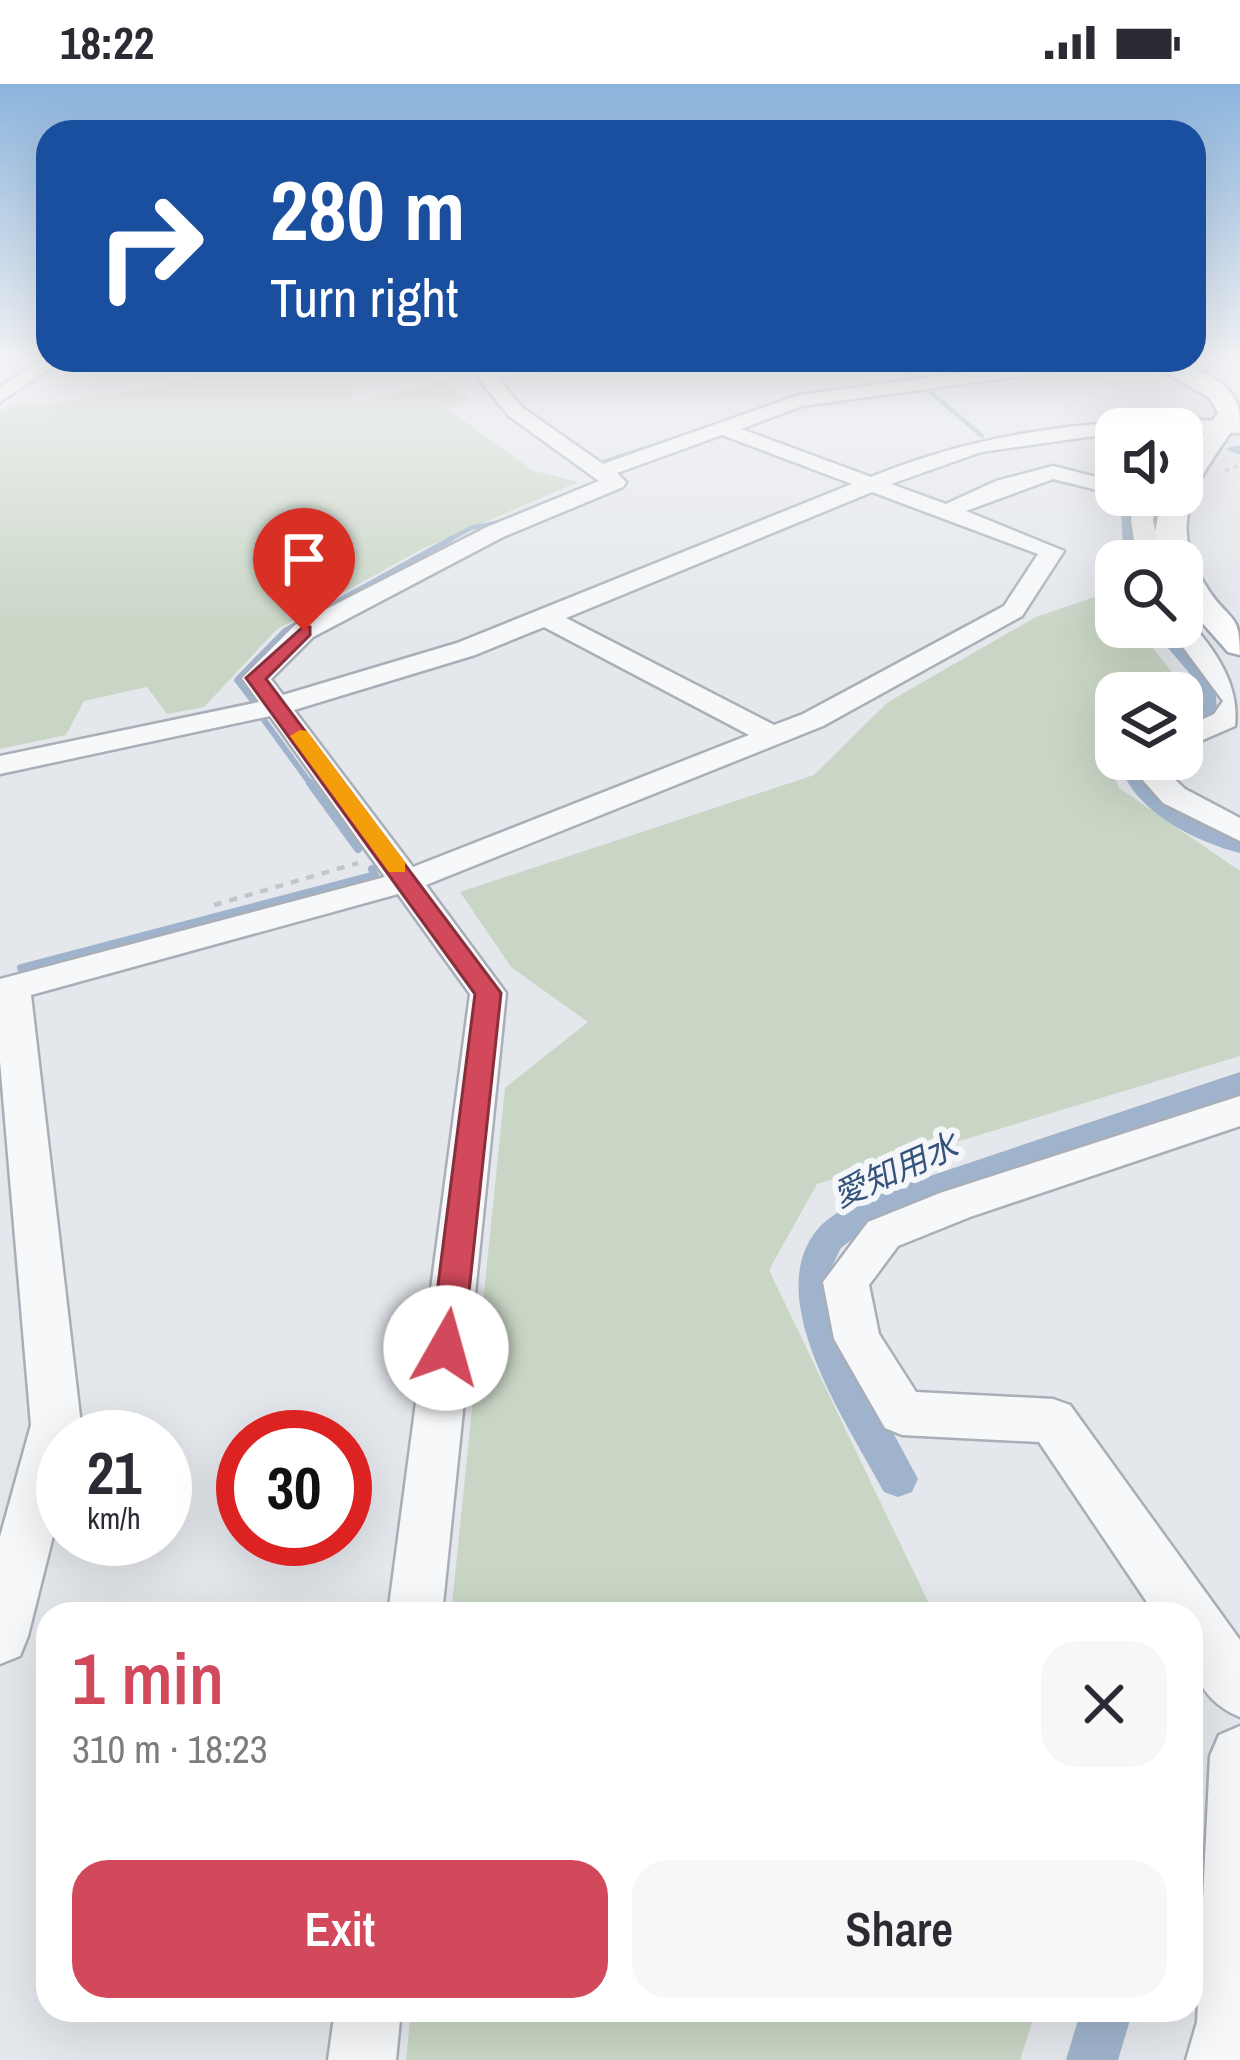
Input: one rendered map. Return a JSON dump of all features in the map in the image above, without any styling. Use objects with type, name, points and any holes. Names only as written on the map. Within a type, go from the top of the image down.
[{"type":"main road","points":[[1203,605],[1240,645]]},
{"type":"street","points":[[416,1602],[488,993],[256,678],[304,631],[495,532],[615,482],[566,447]]},
{"type":"street","points":[[601,472],[671,447]]},
{"type":"street","points":[[0,1636],[56,1425],[6,989],[407,881],[812,720],[1013,611],[1052,550],[772,447]]},
{"type":"street","points":[[0,765],[278,706],[550,619],[971,447]]},
{"type":"street","points":[[946,512],[1004,486],[1053,472],[1095,483]]},
{"type":"street","points":[[550,619],[772,736]]},
{"type":"street","points":[[1198,648],[1237,701],[1226,720],[1203,730]]},
{"type":"street","points":[[1158,780],[1174,796],[1240,831]]},
{"type":"street","points":[[1180,1602],[1053,1421],[902,1413],[857,1339],[846,1282],[884,1234],[955,1205],[1240,1111]]},
{"type":"street","points":[[1203,1635],[1240,1688]]},
{"type":"street","points":[[1220,2060],[1230,2022],[1240,1756]]},
{"type":"street","points":[[362,2060],[367,2022]]},
{"type":"green space","points":[[0,447],[500,447],[532,470],[578,482],[422,549],[276,630],[204,707],[167,714],[147,687],[84,701],[66,735],[0,749]]},
{"type":"green space","points":[[1095,597],[1095,648],[1152,648],[1172,672],[1095,672],[1095,780],[1115,780],[1119,788],[1240,871],[1240,1056],[817,1184],[769,1270],[928,1602],[452,1602],[505,1088],[588,1022],[511,967],[460,892],[814,775],[888,702],[1036,617]]},
{"type":"green space","points":[[410,2022],[1032,2022],[1020,2060],[406,2060]]},
{"type":"waterway","points":[[604,462],[649,447]]},
{"type":"waterway","name":"愛知用水","points":[[1235,450],[1240,450]]},
{"type":"waterway","name":"愛知用水","points":[[1130,516],[1131,540]]},
{"type":"waterway","points":[[445,542],[471,528],[505,521]]},
{"type":"waterway","points":[[253,701],[237,680],[285,631],[451,539]]},
{"type":"waterway","name":"愛知用水","points":[[1179,648],[1200,672]]},
{"type":"waterway","name":"愛知用水","points":[[1203,675],[1208,681],[1209,708],[1203,711]]},
{"type":"waterway","points":[[264,720],[312,786]]},
{"type":"waterway","points":[[1137,780],[1172,812],[1240,846]]},
{"type":"waterway","points":[[310,783],[358,849]]},
{"type":"waterway","points":[[21,968],[375,875],[372,869]]},
{"type":"waterway","name":"愛知用水","points":[[898,1479],[824,1340],[814,1268],[829,1239],[856,1218],[909,1196],[1240,1083]]},
{"type":"waterway","name":"愛知用水","points":[[1092,2060],[1103,2022]]},
{"type":"slow traffic","points":[[300,736],[397,867]]},
{"type":"route","points":[[304,631],[256,678],[488,993],[446,1348]]}]
